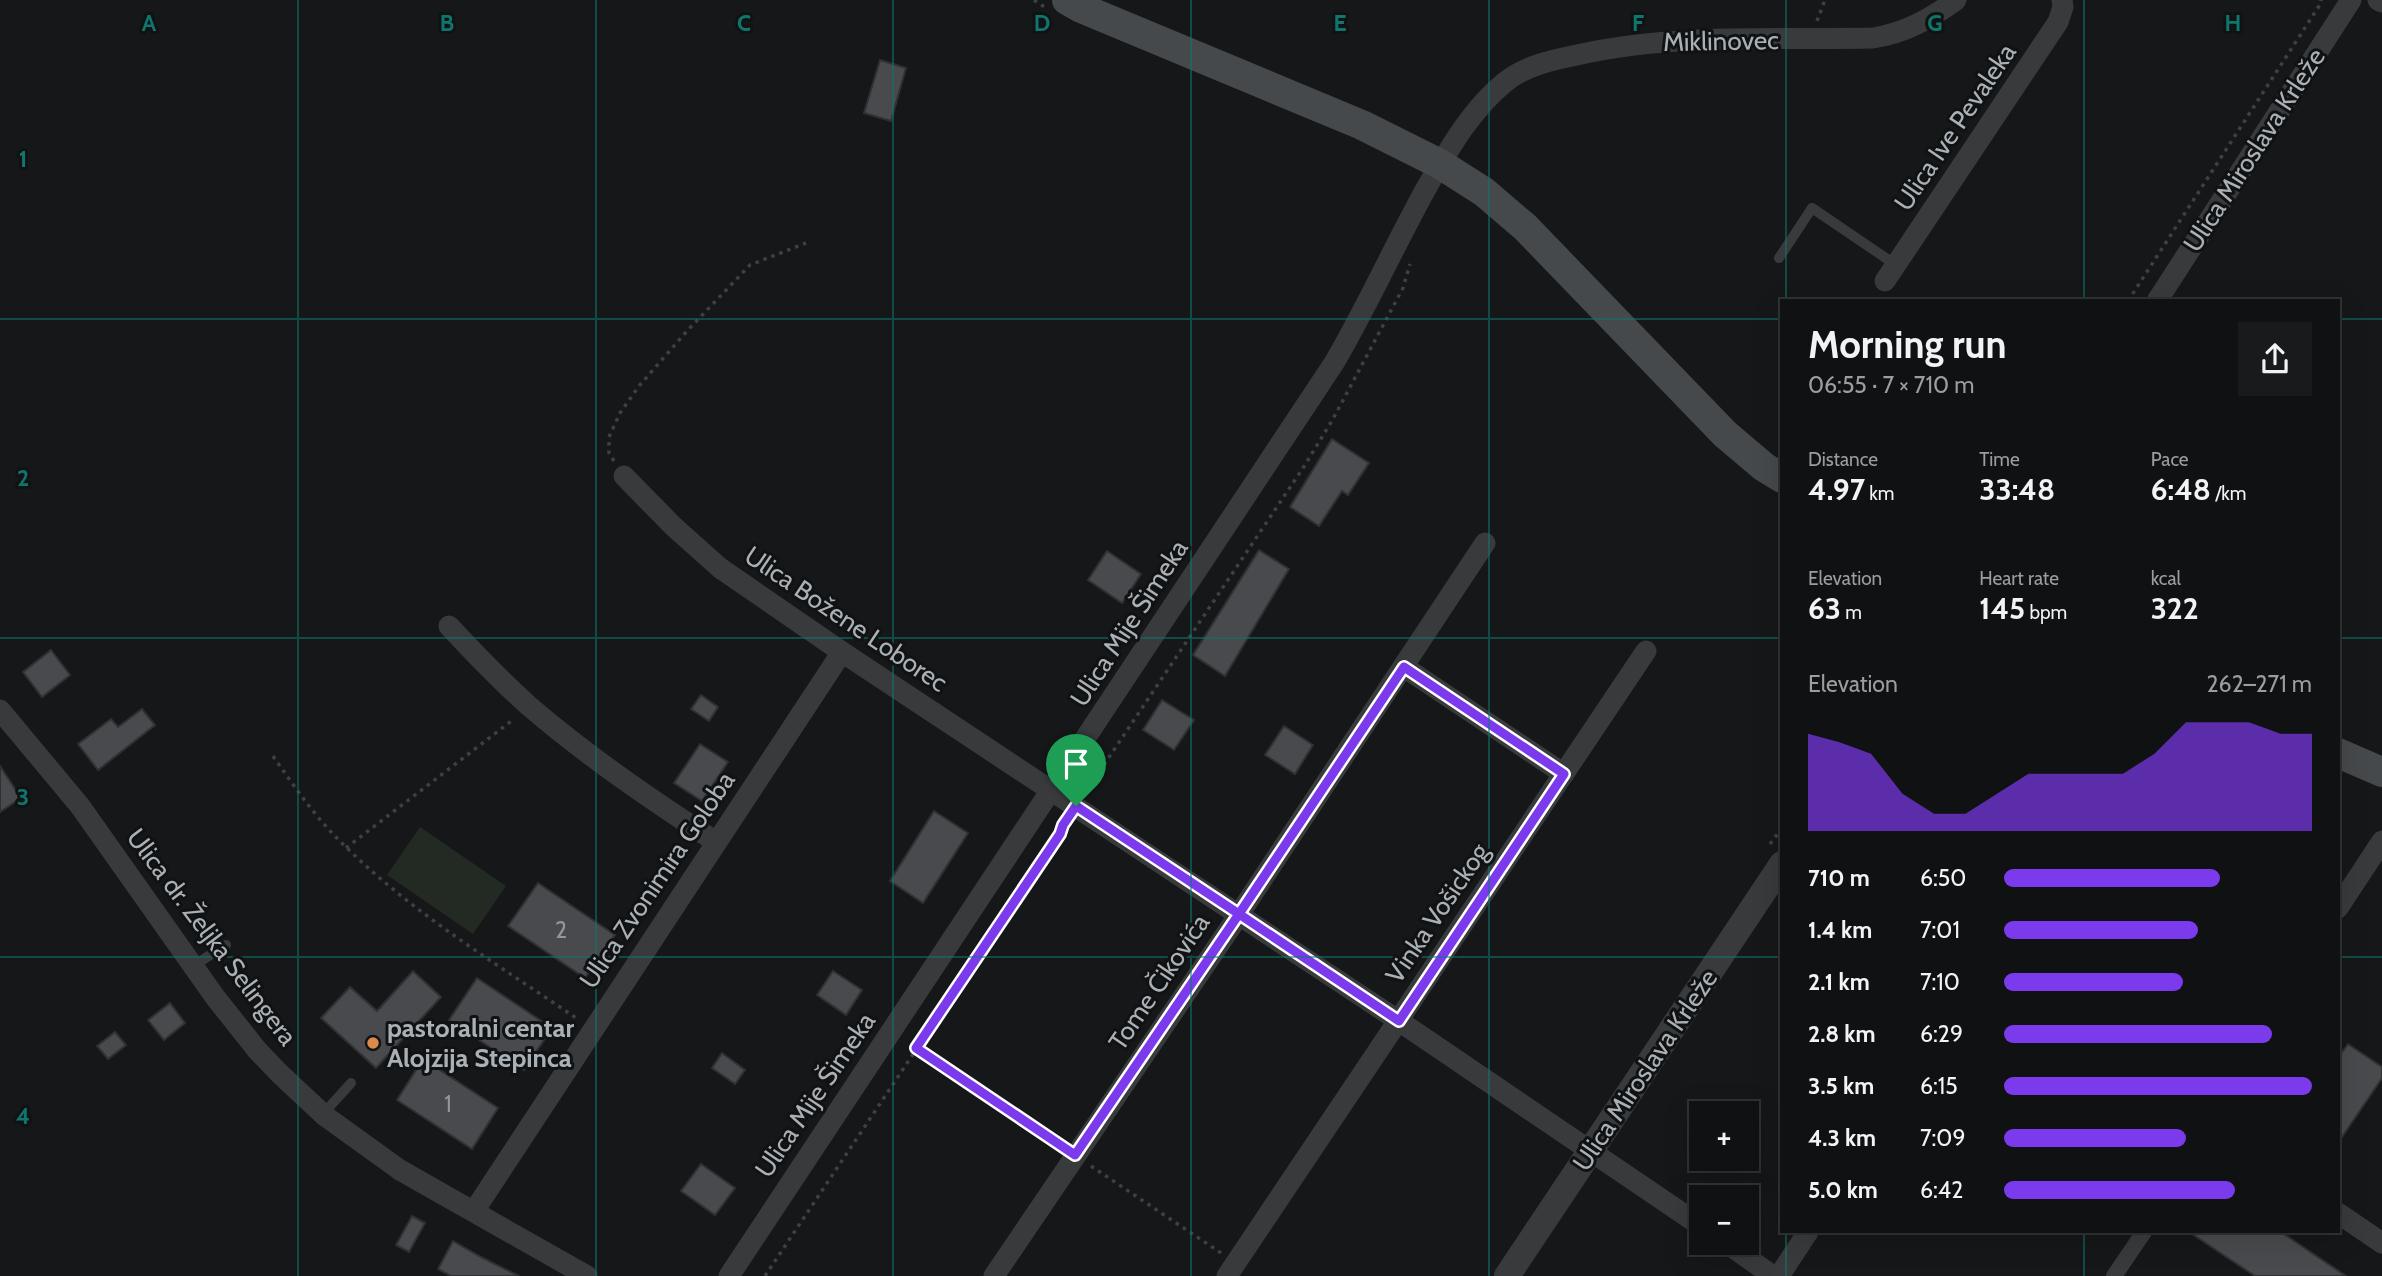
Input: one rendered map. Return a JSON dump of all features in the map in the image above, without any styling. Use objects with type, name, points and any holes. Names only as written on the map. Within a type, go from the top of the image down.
[{"type":"main road","points":[[1067,0],[1362,125],[1440,164],[1484,192],[1525,227],[1725,434],[1743,451],[1780,477]]},
{"type":"main road","points":[[2340,754],[2382,772]]},
{"type":"street","name":"Miklinovec","points":[[1440,164],[1471,118],[1504,83],[1525,70],[1552,60],[1639,44],[1733,39],[1873,38],[1922,23],[1956,0]]},
{"type":"street","name":"Ulica Ive Pevaleka","points":[[1891,273],[2058,22],[2063,7],[2062,0]]},
{"type":"street","name":"Ulica Miroslava Krleže","points":[[2158,299],[2351,0]]},
{"type":"street","name":"Ulica Mije Šimeka","points":[[729,1276],[1334,363],[1440,164]]},
{"type":"street","name":"Ulica Božene Loborec","points":[[624,475],[673,526],[720,568],[1689,1218]]},
{"type":"street","name":"Tome Čikovića","points":[[994,1276],[1485,544]]},
{"type":"street","points":[[449,626],[531,708],[615,772],[716,842]]},
{"type":"street","name":"Vinka Vošickog","points":[[1231,1269],[1646,651]]},
{"type":"street","name":"Ulica Zvonimira Goloba","points":[[474,1211],[842,652]]},
{"type":"street","points":[[1404,667],[1564,774]]},
{"type":"street","name":"Ulica dr. Željka Selingera","points":[[0,710],[80,806],[193,966],[257,1050],[323,1114],[400,1170],[587,1276]]},
{"type":"street","points":[[2340,905],[2382,841]]},
{"type":"street","name":"Ulica Miroslava Krleže","points":[[1507,1276],[1780,867]]},
{"type":"street","points":[[2340,1214],[2382,1243]]},
{"type":"street","points":[[1779,1276],[1807,1233]]},
{"type":"street","points":[[2114,1276],[2143,1233]]},
{"type":"street","points":[[1743,1255],[1773,1276]]},
{"type":"lane","points":[[1779,258],[1812,208],[1891,273]]},
{"type":"lane","points":[[193,966],[226,945]]},
{"type":"lane","points":[[323,1114],[351,1083]]},
{"type":"path","points":[[2129,299],[2321,0]]},
{"type":"path","points":[[624,475],[609,453],[609,437],[620,413],[639,386],[750,265],[806,243]]},
{"type":"path","points":[[765,1276],[1060,834],[1063,825],[1304,468],[1403,288],[1414,253]]},
{"type":"path","points":[[346,848],[531,708]]},
{"type":"path","points":[[273,757],[305,802],[346,848],[405,899],[580,1021],[593,1027]]},
{"type":"path","points":[[916,1048],[1075,1155],[1231,1269]]},
{"type":"shaded area","points":[[420,827],[506,886],[473,934],[387,875]]},
{"type":"building","points":[[880,60],[906,68],[891,121],[864,113]]},
{"type":"building","points":[[1332,439],[1369,463],[1348,495],[1342,491],[1319,526],[1290,507]]},
{"type":"building","points":[[1259,550],[1289,569],[1225,676],[1193,655]]},
{"type":"building","points":[[1107,551],[1141,574],[1122,603],[1088,580]]},
{"type":"building","points":[[51,650],[70,675],[42,697],[23,672]]},
{"type":"building","points":[[701,695],[718,707],[709,721],[691,709]]},
{"type":"building","points":[[1162,700],[1194,720],[1174,750],[1143,730]]},
{"type":"building","points":[[142,709],[155,725],[98,770],[78,744],[111,719],[118,727]]},
{"type":"building","points":[[1284,726],[1313,745],[1295,774],[1265,755]]},
{"type":"building","points":[[700,744],[728,762],[702,801],[674,783]]},
{"type":"building","points":[[0,766],[21,798],[0,812]]},
{"type":"building","points":[[934,811],[968,833],[923,903],[890,881]]},
{"type":"building","points":[[538,883],[615,935],[585,978],[508,926]]},
{"type":"building","name":"pastoralni centar Alojzija Stepinca","points":[[413,971],[441,997],[376,1068],[321,1018],[350,987],[377,1011]]},
{"type":"building","points":[[833,971],[862,990],[846,1015],[817,995]]},
{"type":"building","points":[[477,978],[552,1028],[524,1070],[449,1020]]},
{"type":"building","points":[[170,1003],[185,1023],[164,1040],[148,1020]]},
{"type":"building","points":[[115,1032],[126,1045],[108,1059],[97,1046]]},
{"type":"building","points":[[2348,1044],[2382,1067],[2382,1078],[2340,1140],[2340,1055]]},
{"type":"building","points":[[722,1053],[745,1070],[735,1084],[712,1068]]},
{"type":"building","points":[[423,1059],[498,1108],[472,1149],[397,1100]]},
{"type":"building","points":[[701,1164],[735,1188],[715,1215],[681,1191]]},
{"type":"building","points":[[412,1216],[425,1223],[409,1252],[396,1245]]},
{"type":"building","points":[[2190,1233],[2282,1233],[2346,1276],[2255,1276]]},
{"type":"building","points":[[453,1241],[519,1276],[451,1276],[438,1269]]},
{"type":"place","name":"pastoralni centar Alojzija Stepinca","points":[[373,1043]]},
{"type":"route","points":[[1076,806],[916,1048],[1075,1155],[1239,914],[1399,1021],[1564,774],[1404,667],[1239,914],[1076,806]]}]
